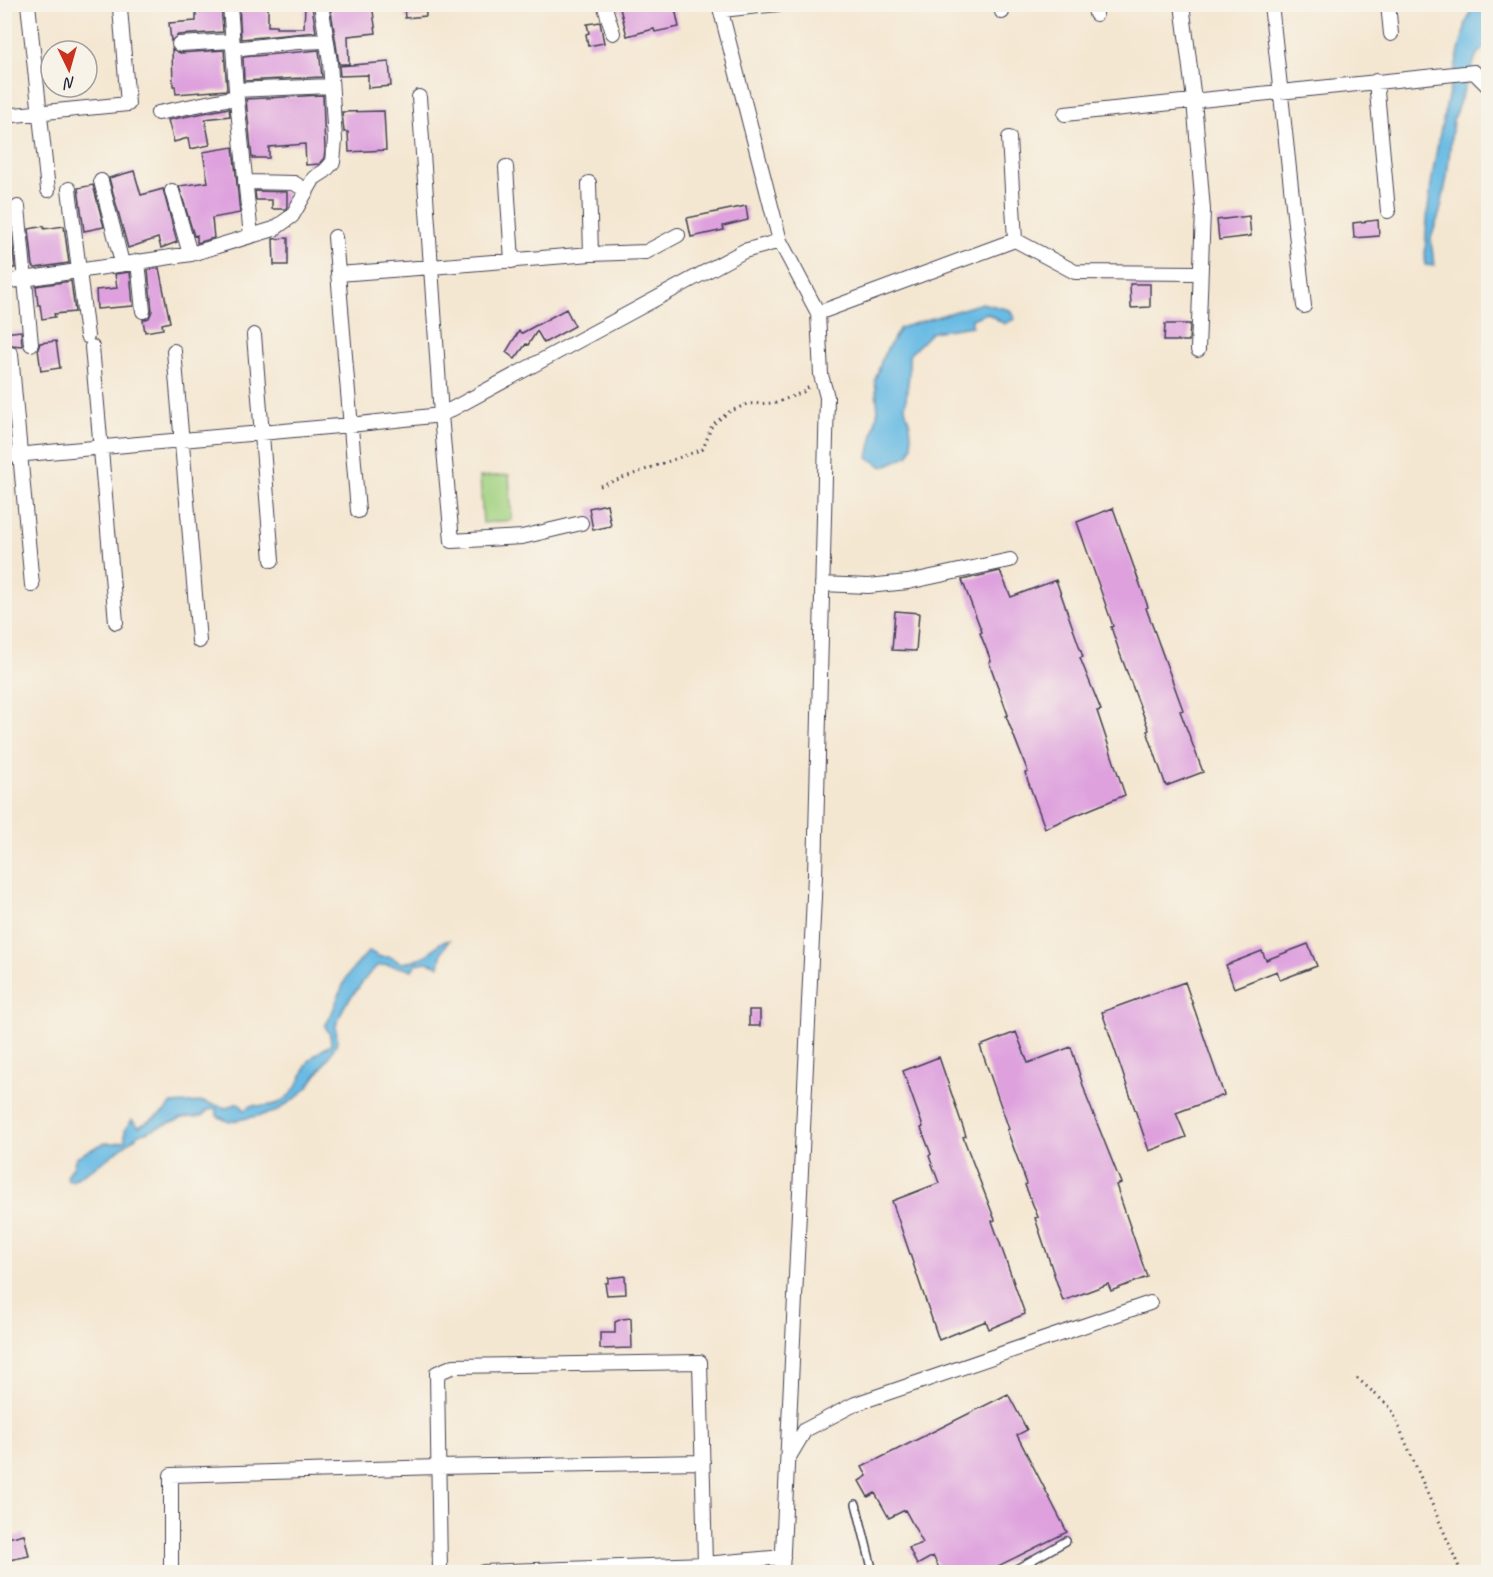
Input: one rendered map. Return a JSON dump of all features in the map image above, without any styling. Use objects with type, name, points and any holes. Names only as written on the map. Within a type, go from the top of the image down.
[{"type":"street","points":[[28,4],[48,190]]},
{"type":"street","points":[[230,4],[236,94],[251,236]]},
{"type":"street","points":[[4,282],[190,254],[274,229],[291,216],[314,178],[333,162],[335,140],[331,86],[321,4]]},
{"type":"street","points":[[603,4],[613,33]]},
{"type":"street","points":[[778,4],[721,8],[780,241],[818,313],[821,375],[827,397],[815,875],[782,1572]]},
{"type":"street","points":[[1182,4],[1194,100],[1203,210],[1198,350]]},
{"type":"street","points":[[1271,4],[1304,306]]},
{"type":"street","points":[[1388,4],[1391,34]]},
{"type":"street","points":[[4,116],[128,104],[120,8]]},
{"type":"street","points":[[179,44],[233,45],[327,41]]},
{"type":"street","points":[[1065,114],[1474,72],[1488,86]]},
{"type":"street","points":[[1376,81],[1388,211]]},
{"type":"street","points":[[158,113],[236,94],[331,86]]},
{"type":"street","points":[[419,97],[452,541],[522,537],[582,523]]},
{"type":"street","points":[[1010,138],[1015,240]]},
{"type":"street","points":[[506,167],[512,261]]},
{"type":"street","points":[[101,181],[122,263]]},
{"type":"street","points":[[245,182],[294,183],[307,191]]},
{"type":"street","points":[[589,183],[591,254]]},
{"type":"street","points":[[69,189],[101,448],[116,622]]},
{"type":"street","points":[[172,191],[190,254]]},
{"type":"street","points":[[18,207],[31,344]]},
{"type":"street","points":[[338,274],[591,254],[646,252],[678,235]]},
{"type":"street","points":[[335,237],[358,511]]},
{"type":"street","points":[[818,313],[1015,240],[1075,272],[1199,273]]},
{"type":"street","points":[[4,456],[441,415],[744,251],[780,241]]},
{"type":"street","points":[[138,261],[143,311]]},
{"type":"street","points":[[254,335],[272,560]]},
{"type":"street","points":[[174,351],[199,641]]},
{"type":"street","points":[[11,354],[9,387],[20,455],[32,585]]},
{"type":"street","points":[[822,584],[868,586],[908,582],[1010,560]]},
{"type":"street","points":[[788,1458],[805,1430],[855,1404],[1150,1303]]},
{"type":"street","points":[[440,1572],[437,1373],[454,1365],[700,1362],[705,1568]]},
{"type":"street","points":[[171,1572],[171,1475],[703,1462]]},
{"type":"street","points":[[483,1572],[705,1568],[783,1557]]},
{"type":"lane","points":[[856,1504],[873,1572]]},
{"type":"lane","points":[[1011,1572],[1065,1541]]},
{"type":"path","points":[[600,486],[703,449],[712,425],[729,412],[747,404],[776,403],[803,392],[821,375]]},
{"type":"path","points":[[1357,1378],[1391,1408],[1461,1572]]},
{"type":"green space","points":[[509,475],[512,520],[483,523],[480,477]]},
{"type":"water","points":[[1474,5],[1488,5],[1488,45],[1477,54],[1453,120],[1447,177],[1440,212],[1431,238],[1434,266],[1425,265],[1429,204],[1438,143],[1466,23]]},
{"type":"water","points":[[982,303],[1010,310],[1015,319],[1004,324],[987,313],[972,319],[972,326],[932,332],[909,355],[905,408],[910,425],[912,446],[909,455],[883,467],[868,458],[878,410],[875,380],[883,356],[900,328]]},
{"type":"water","points":[[449,940],[442,952],[439,966],[426,962],[416,964],[412,970],[388,965],[377,966],[345,1005],[336,1025],[337,1042],[329,1057],[308,1087],[275,1112],[229,1122],[217,1116],[216,1109],[208,1110],[202,1116],[183,1118],[140,1134],[104,1161],[72,1181],[68,1181],[67,1174],[73,1167],[76,1157],[104,1143],[125,1141],[125,1129],[132,1120],[139,1127],[164,1112],[171,1104],[203,1102],[227,1108],[238,1103],[245,1110],[252,1105],[268,1106],[281,1102],[292,1093],[311,1059],[331,1044],[330,1035],[325,1026],[347,977],[369,951],[380,957],[390,957],[402,963],[416,960],[428,954],[440,943]]},
{"type":"building","points":[[239,4],[268,4],[268,26],[276,26],[276,28],[304,28],[305,6],[312,7],[316,32],[241,39]]},
{"type":"building","points":[[330,4],[372,4],[376,33],[348,36],[349,64],[339,64]]},
{"type":"building","points":[[425,4],[426,16],[405,18],[404,6]]},
{"type":"building","points":[[619,4],[674,4],[679,27],[655,32],[654,29],[627,36]]},
{"type":"building","points":[[221,5],[223,32],[178,35],[171,41],[169,23],[196,21],[196,6]]},
{"type":"building","points":[[600,22],[604,43],[588,46],[587,24]]},
{"type":"building","points":[[172,49],[180,53],[224,50],[227,90],[176,94],[175,86],[173,86]]},
{"type":"building","points":[[319,50],[322,77],[244,81],[243,57]]},
{"type":"building","points":[[389,62],[391,86],[368,88],[368,75],[340,76],[339,66]]},
{"type":"building","points":[[323,95],[325,151],[324,158],[319,164],[306,165],[305,144],[269,147],[269,158],[252,158],[246,99]]},
{"type":"building","points":[[229,108],[230,116],[205,119],[210,145],[190,149],[188,138],[174,142],[168,120]]},
{"type":"building","points":[[384,111],[386,150],[349,152],[348,132],[344,132],[342,112]]},
{"type":"building","points":[[233,147],[240,213],[212,218],[214,238],[197,243],[197,235],[194,236],[179,186],[208,182],[203,152]]},
{"type":"building","points":[[134,171],[141,195],[163,189],[177,242],[161,248],[158,238],[128,248],[109,178]]},
{"type":"building","points":[[93,185],[104,227],[84,231],[78,188]]},
{"type":"building","points":[[255,191],[287,192],[286,209],[272,209],[272,200],[256,200]]},
{"type":"building","points":[[746,206],[748,220],[723,226],[724,230],[691,237],[687,218]]},
{"type":"building","points":[[1249,216],[1251,236],[1219,240],[1217,220]]},
{"type":"building","points":[[1378,220],[1379,236],[1354,238],[1353,223]]},
{"type":"building","points":[[44,226],[44,229],[64,226],[69,263],[35,268],[33,266],[29,229]]},
{"type":"building","points":[[11,232],[15,268],[7,268],[4,233]]},
{"type":"building","points":[[288,238],[288,265],[274,265],[273,239]]},
{"type":"building","points":[[159,268],[170,322],[162,324],[163,329],[145,332],[143,320],[149,318],[152,311],[148,270]]},
{"type":"building","points":[[130,272],[133,306],[97,309],[96,290],[117,288],[115,274]]},
{"type":"building","points":[[71,281],[75,312],[54,314],[55,317],[42,319],[36,286]]},
{"type":"building","points":[[1130,284],[1150,284],[1150,307],[1131,308]]},
{"type":"building","points":[[566,309],[575,326],[544,343],[537,331],[515,359],[506,352],[519,331],[522,333]]},
{"type":"building","points":[[1165,324],[1190,324],[1189,341],[1164,341]]},
{"type":"building","points":[[21,331],[22,346],[5,347],[4,333]]},
{"type":"building","points":[[56,341],[60,368],[41,371],[38,349],[40,343]]},
{"type":"building","points":[[607,504],[611,526],[593,530],[589,508]]},
{"type":"building","points":[[1113,508],[1183,710],[1180,711],[1203,772],[1166,786],[1077,522]]},
{"type":"building","points":[[1000,571],[1011,597],[1056,580],[1083,657],[1080,658],[1101,710],[1097,711],[1125,795],[1045,828],[1025,773],[1028,772],[1006,716],[1008,715],[980,633],[982,632],[962,580]]},
{"type":"building","points":[[895,611],[919,613],[916,651],[892,650]]},
{"type":"building","points":[[1308,944],[1317,966],[1280,980],[1277,971],[1234,988],[1226,965],[1262,951],[1266,960]]},
{"type":"building","points":[[1185,982],[1224,1095],[1176,1113],[1186,1137],[1149,1151],[1102,1012]]},
{"type":"building","points":[[749,1010],[760,1010],[760,1026],[749,1026]]},
{"type":"building","points":[[1016,1032],[1028,1063],[1071,1047],[1087,1098],[1121,1183],[1116,1185],[1147,1277],[1111,1291],[1108,1284],[1063,1301],[1035,1218],[1038,1217],[1025,1185],[1027,1184],[980,1046]]},
{"type":"building","points":[[939,1057],[966,1136],[963,1137],[995,1220],[992,1221],[1025,1314],[989,1329],[986,1321],[939,1340],[892,1201],[939,1183],[921,1128],[923,1127],[903,1071]]},
{"type":"building","points":[[625,1276],[626,1294],[607,1295],[605,1283],[608,1283],[608,1278]]},
{"type":"building","points":[[631,1318],[632,1348],[600,1349],[600,1333],[615,1333],[615,1322]]},
{"type":"building","points":[[1008,1394],[1027,1430],[1017,1435],[1067,1532],[986,1572],[941,1572],[933,1556],[917,1565],[909,1548],[923,1543],[905,1510],[889,1518],[875,1493],[868,1497],[859,1481],[867,1476],[862,1467]]},
{"type":"building","points":[[24,1534],[29,1556],[4,1561],[4,1539]]}]
